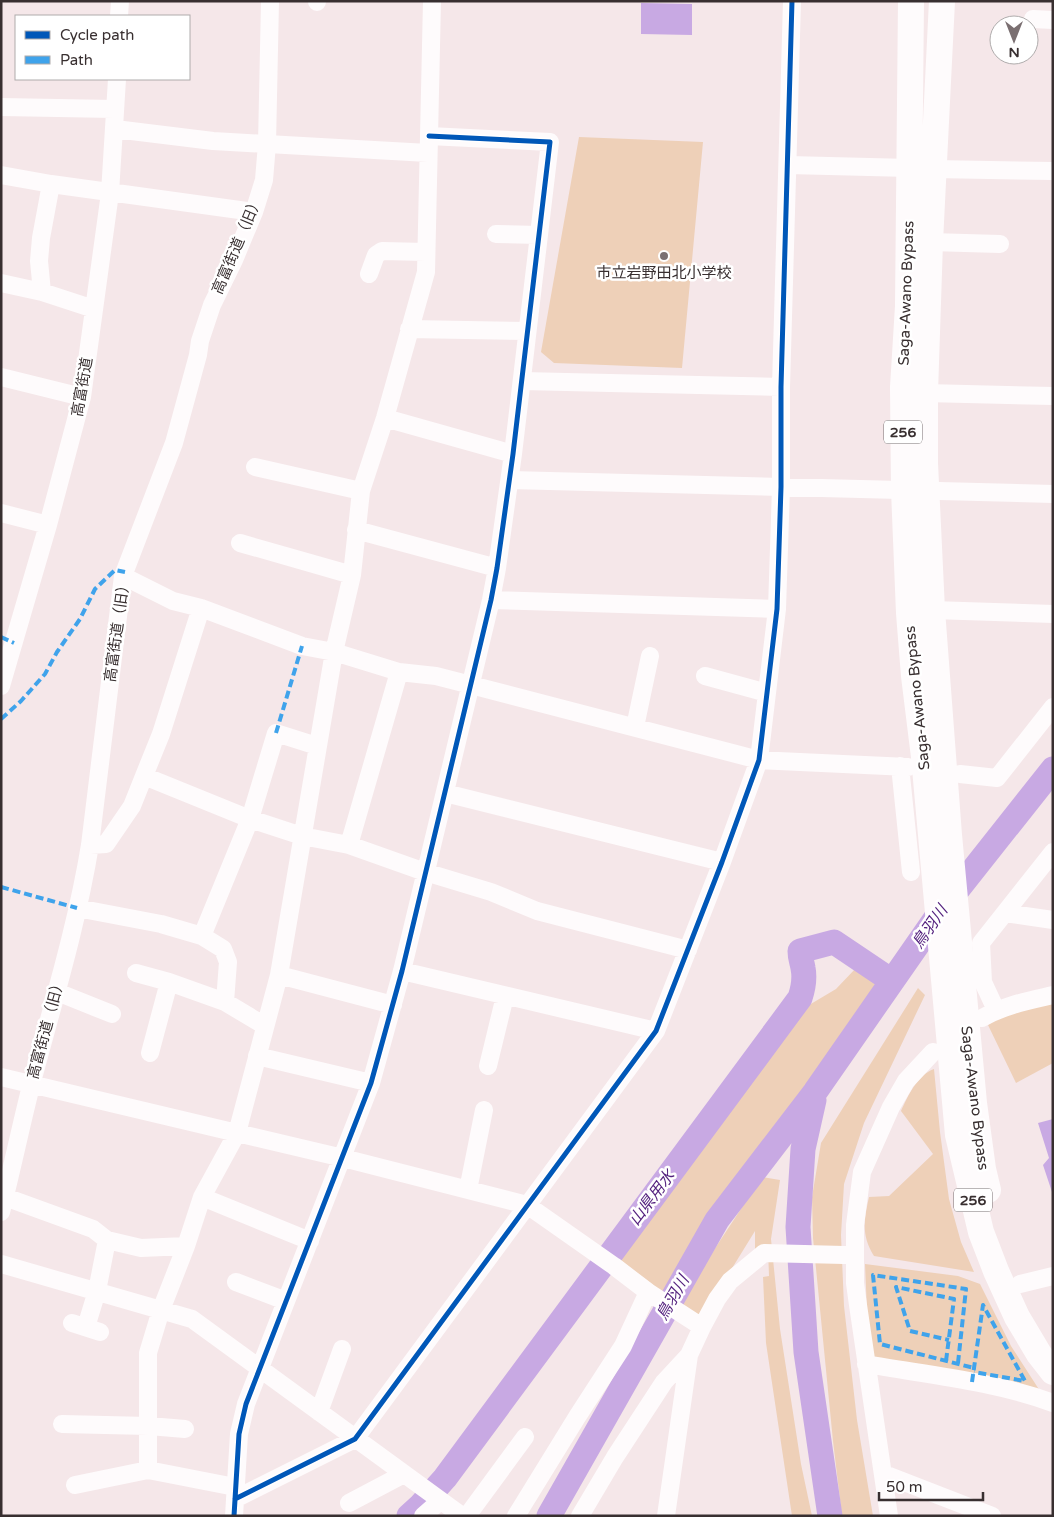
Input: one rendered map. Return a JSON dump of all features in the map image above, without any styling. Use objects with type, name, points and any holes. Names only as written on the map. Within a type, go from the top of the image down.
[{"type":"highway","name":"Saga-Awano Bypass","points":[[911,1],[921,168],[930,242],[925,393],[915,490],[909,613],[914,676],[924,757],[922,866],[946,1010],[958,1135],[981,1232],[1017,1317],[1039,1354],[1053,1372]]},
{"type":"highway","name":"Saga-Awano Bypass","points":[[942,1],[921,168],[908,306],[903,387],[932,610],[962,978],[974,1103],[983,1169],[998,1229],[1020,1284],[1044,1330],[1053,1342]]},
{"type":"street","points":[[119,15],[120,1]]},
{"type":"street","name":"高富街道（旧）","points":[[3,1204],[31,1084],[84,881],[123,576],[174,443],[198,355],[200,341],[212,305],[234,260],[254,212],[264,180],[267,144],[270,1]]},
{"type":"street","points":[[148,1470],[148,1353],[161,1310],[186,1246],[202,1196],[237,1133],[279,975],[334,652],[352,575],[361,491],[385,418],[426,272],[432,1]]},
{"type":"street","points":[[75,1485],[148,1470],[235,1501],[355,1439],[656,1031],[722,862],[759,760],[777,609],[792,1]]},
{"type":"street","points":[[1039,19],[1053,20]]},
{"type":"street","name":"高富街道","points":[[1,686],[48,525],[82,397],[110,193],[117,80]]},
{"type":"street","points":[[1,107],[115,109]]},
{"type":"street","points":[[115,129],[214,141],[267,144],[429,145],[550,142],[510,480],[497,568],[472,685],[402,971],[371,1083],[246,1404],[239,1434],[235,1501]]},
{"type":"street","points":[[788,165],[1053,171]]},
{"type":"street","points":[[1,175],[110,193],[254,212]]},
{"type":"street","points":[[42,292],[41,238],[51,184]]},
{"type":"street","points":[[496,234],[539,235]]},
{"type":"street","points":[[930,242],[1000,244]]},
{"type":"street","points":[[369,274],[376,255],[382,251],[426,252]]},
{"type":"street","points":[[1,283],[42,292],[94,309]]},
{"type":"street","points":[[409,329],[527,331]]},
{"type":"street","points":[[1,378],[82,397]]},
{"type":"street","points":[[522,381],[781,387]]},
{"type":"street","points":[[925,393],[1053,396]]},
{"type":"street","points":[[385,418],[513,454]]},
{"type":"street","points":[[256,467],[361,491]]},
{"type":"street","points":[[510,480],[1053,494]]},
{"type":"street","points":[[1,512],[48,525]]},
{"type":"street","points":[[356,530],[497,568]]},
{"type":"street","points":[[240,543],[352,575]]},
{"type":"street","points":[[123,576],[173,601],[201,608],[302,646],[334,652],[400,672],[436,676],[759,760],[904,767],[922,866]]},
{"type":"street","points":[[491,600],[777,609]]},
{"type":"street","points":[[90,845],[106,844],[132,806],[161,734],[201,608]]},
{"type":"street","points":[[932,610],[1053,614]]},
{"type":"street","points":[[635,727],[650,656]]},
{"type":"street","points":[[349,845],[400,672]]},
{"type":"street","points":[[705,676],[767,693]]},
{"type":"street","points":[[960,774],[997,778],[1053,706]]},
{"type":"street","points":[[202,936],[250,819],[276,733],[317,746]]},
{"type":"street","points":[[144,776],[250,819],[302,836],[349,845],[425,872],[491,892],[538,911],[688,950]]},
{"type":"street","points":[[445,793],[722,862]]},
{"type":"street","points":[[1053,852],[981,943],[983,982],[989,1014],[1012,1004],[1053,995]]},
{"type":"street","points":[[77,908],[161,924],[202,936],[223,949],[228,962],[225,1002]]},
{"type":"street","points":[[1005,913],[1053,920]]},
{"type":"street","points":[[402,971],[656,1031]]},
{"type":"street","points":[[136,973],[169,982],[225,1002],[265,1026]]},
{"type":"street","points":[[279,975],[392,1005]]},
{"type":"street","points":[[150,1053],[169,982]]},
{"type":"street","points":[[56,992],[112,1014]]},
{"type":"street","points":[[488,1066],[505,996]]},
{"type":"street","points":[[889,1516],[850,1254],[862,1172],[898,1094],[906,1081],[933,1052]]},
{"type":"street","points":[[257,1056],[371,1083]]},
{"type":"street","points":[[1,1077],[343,1158],[527,1206],[698,1324]]},
{"type":"street","points":[[468,1190],[484,1110]]},
{"type":"street","points":[[202,1196],[310,1241]]},
{"type":"street","points":[[3,1204],[93,1229],[107,1240],[141,1248],[186,1246]]},
{"type":"street","points":[[86,1327],[97,1291],[107,1240]]},
{"type":"street","points":[[666,1516],[689,1355],[698,1324],[730,1281],[764,1253],[850,1254]]},
{"type":"street","points":[[1,1264],[192,1319],[462,1516]]},
{"type":"street","points":[[1020,1284],[1053,1276]]},
{"type":"street","points":[[236,1282],[286,1301]]},
{"type":"street","points":[[516,1516],[623,1346],[652,1294]]},
{"type":"street","points":[[319,1412],[342,1349]]},
{"type":"street","points":[[580,1516],[615,1457],[664,1382],[689,1355]]},
{"type":"street","points":[[866,1364],[972,1382],[1053,1403]]},
{"type":"street","points":[[62,1424],[185,1428]]},
{"type":"street","points":[[467,1516],[525,1437]]},
{"type":"street","points":[[349,1503],[404,1474]]},
{"type":"street","points":[[883,1476],[889,1476],[992,1516]]},
{"type":"street","points":[[423,1516],[434,1496]]},
{"type":"shaded area","points":[[641,3],[692,4],[692,35],[641,34]]},
{"type":"shaded area","points":[[579,137],[703,142],[682,368],[554,363],[541,352]]},
{"type":"shaded area","points":[[856,968],[877,983],[834,1059],[753,1171],[669,1297],[620,1260],[799,1011],[836,989]]},
{"type":"shaded area","points":[[918,988],[925,995],[864,1123],[844,1184],[841,1235],[844,1306],[857,1420],[873,1516],[842,1516],[813,1238],[812,1197],[821,1143]]},
{"type":"shaded area","points":[[1053,1001],[1053,1063],[1016,1083],[988,1025],[1000,1017]]},
{"type":"shaded area","points":[[934,1069],[949,1199],[961,1242],[974,1272],[874,1256],[865,1234],[865,1220],[869,1197],[889,1196],[933,1154],[901,1111],[918,1081]]},
{"type":"shaded area","points":[[1053,1119],[1053,1195],[1043,1165],[1049,1158],[1038,1123]]},
{"type":"shaded area","points":[[762,1177],[780,1180],[771,1239],[780,1329],[801,1464],[812,1516],[792,1516],[766,1343],[763,1277],[769,1276],[768,1249],[755,1249],[755,1231],[702,1317],[679,1303]]},
{"type":"shaded area","points":[[865,1264],[958,1276],[980,1284],[1011,1346],[1040,1391],[869,1359]]},
{"type":"waterway","name":"鳥羽川","points":[[549,1516],[717,1220],[815,1092],[943,908],[1053,769]]},
{"type":"waterway","name":"山県用水","points":[[409,1516],[445,1478],[800,998],[804,976],[800,951],[834,942],[892,981]]},
{"type":"waterway","name":"鳥羽川","points":[[814,1100],[803,1149],[798,1227],[806,1352],[830,1516]]},
{"type":"marked path","points":[[1,719],[21,701],[45,674],[57,652],[80,619],[95,589],[115,570],[125,572]]},
{"type":"marked path","points":[[1,637],[14,643]]},
{"type":"marked path","points":[[276,733],[302,646]]},
{"type":"marked path","points":[[1,887],[77,908]]},
{"type":"marked path","points":[[958,1363],[966,1289],[873,1275],[880,1344],[974,1368]]},
{"type":"marked path","points":[[946,1361],[954,1299],[896,1287],[910,1331],[949,1340]]},
{"type":"marked path","points":[[972,1382],[983,1305],[1025,1381],[974,1372]]},
{"type":"cycle path","points":[[235,1499],[355,1439],[656,1031],[722,862],[759,760],[777,609],[792,1]]},
{"type":"cycle path","points":[[234,1516],[239,1434],[246,1404],[371,1083],[402,971],[491,600],[497,568],[513,454],[550,142],[429,136]]},
{"type":"place","name":"市立岩野田北小学校","points":[[664,256]]}]
